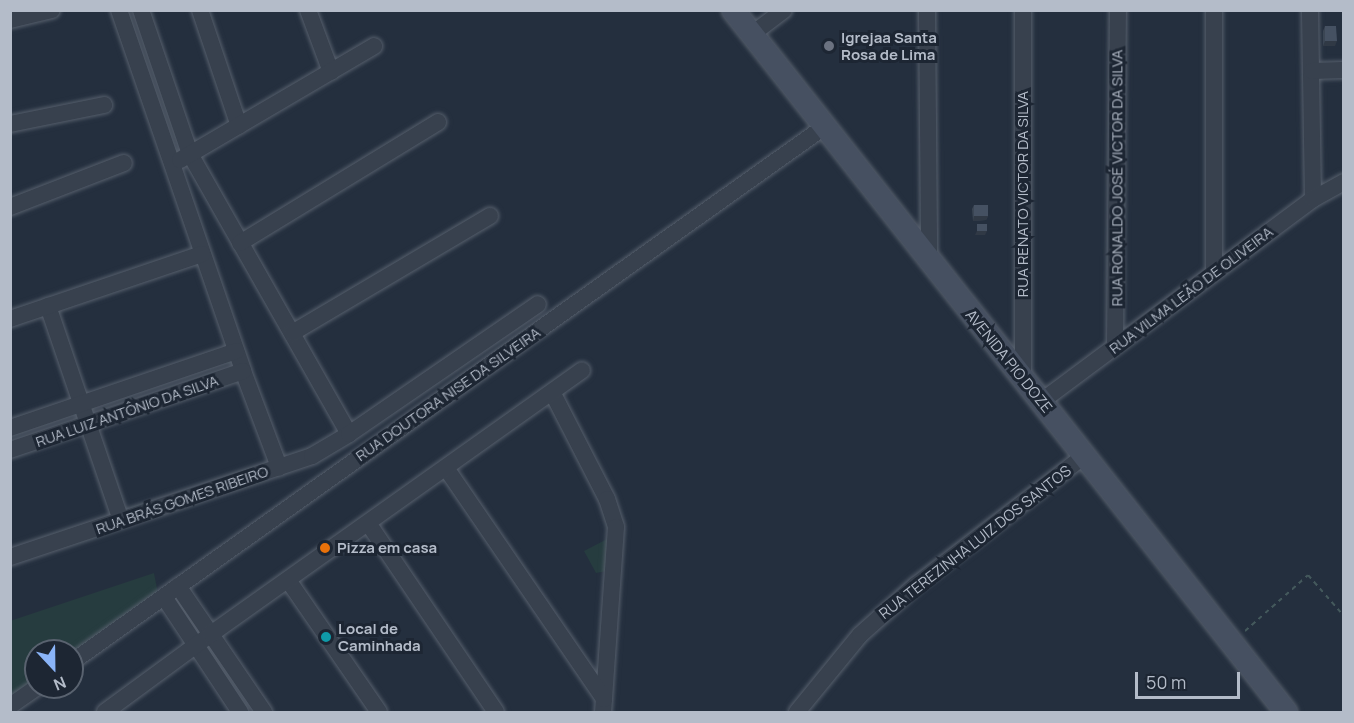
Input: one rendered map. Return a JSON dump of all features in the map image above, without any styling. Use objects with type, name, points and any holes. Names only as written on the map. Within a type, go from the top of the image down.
[{"type":"street","points":[[10,20],[52,10]]},
{"type":"street","points":[[119,10],[202,254],[279,467]]},
{"type":"street","points":[[141,10],[190,154],[349,434]]},
{"type":"street","points":[[200,10],[239,126]]},
{"type":"street","points":[[308,10],[331,72]]},
{"type":"street","points":[[743,19],[784,10]]},
{"type":"street","points":[[927,10],[928,262]]},
{"type":"street","name":"RUA RENATO VICTOR DA SILVA","points":[[1023,10],[1023,377]]},
{"type":"street","name":"RUA RONALDO JOSÉ VICTOR DA SILVA","points":[[1115,346],[1118,10]]},
{"type":"street","points":[[1214,10],[1214,272]]},
{"type":"street","points":[[1310,10],[1314,200]]},
{"type":"street","name":"AVENIDA PIO DOZE","points":[[743,19],[928,262],[1023,377],[1286,712]]},
{"type":"street","points":[[172,164],[374,46]]},
{"type":"street","points":[[1312,71],[1344,70]]},
{"type":"street","points":[[10,124],[104,105]]},
{"type":"street","points":[[240,243],[438,122]]},
{"type":"street","name":"RUA DOUTORA NISE DA SILVEIRA","points":[[84,654],[824,127]]},
{"type":"street","points":[[10,207],[124,163]]},
{"type":"street","name":"RUA VILMA LEÃO DE OLIVEIRA","points":[[1042,402],[1214,272],[1314,200],[1344,182]]},
{"type":"street","points":[[292,333],[490,216]]},
{"type":"street","points":[[10,319],[202,254]]},
{"type":"street","name":"RUA BRÁS GOMES RIBEIRO","points":[[10,557],[312,456],[349,434],[538,303]]},
{"type":"street","points":[[48,306],[121,520]]},
{"type":"street","name":"RUA LUIZ ANTÔNIO DA SILVA","points":[[10,428],[236,351]]},
{"type":"street","points":[[105,712],[125,707],[195,645],[582,370]]},
{"type":"street","name":"RUA LUIZ ANTÔNIO DA SILVA","points":[[10,450],[90,425],[243,371]]},
{"type":"street","points":[[552,392],[607,499],[616,527],[604,706]]},
{"type":"street","name":"RUA TEREZINHA LUIZ DOS SANTOS","points":[[797,712],[860,635],[916,585],[1084,456]]},
{"type":"street","points":[[446,468],[604,706]]},
{"type":"street","points":[[368,523],[496,712]]},
{"type":"street","points":[[288,580],[379,712]]},
{"type":"street","points":[[178,586],[264,712]]},
{"type":"street","points":[[164,597],[240,712]]},
{"type":"street","points":[[10,706],[24,696]]},
{"type":"path","points":[[1231,643],[1308,575],[1344,616]]},
{"type":"green space","points":[[609,538],[607,571],[596,573],[584,551]]},
{"type":"green space","points":[[154,573],[158,594],[84,648],[84,639],[24,639],[24,692],[11,701],[10,621]]},
{"type":"building","points":[[1325,26],[1336,26],[1337,41],[1325,41]]},
{"type":"building","points":[[974,205],[988,205],[988,216],[974,216]]},
{"type":"building","points":[[977,224],[987,224],[987,231],[977,231]]},
{"type":"place","name":"Igrejaa Santa Rosa de Lima","points":[[829,46]]},
{"type":"place","name":"Pizza em casa","points":[[325,548]]},
{"type":"place","name":"Local de Caminhada","points":[[326,637]]}]
